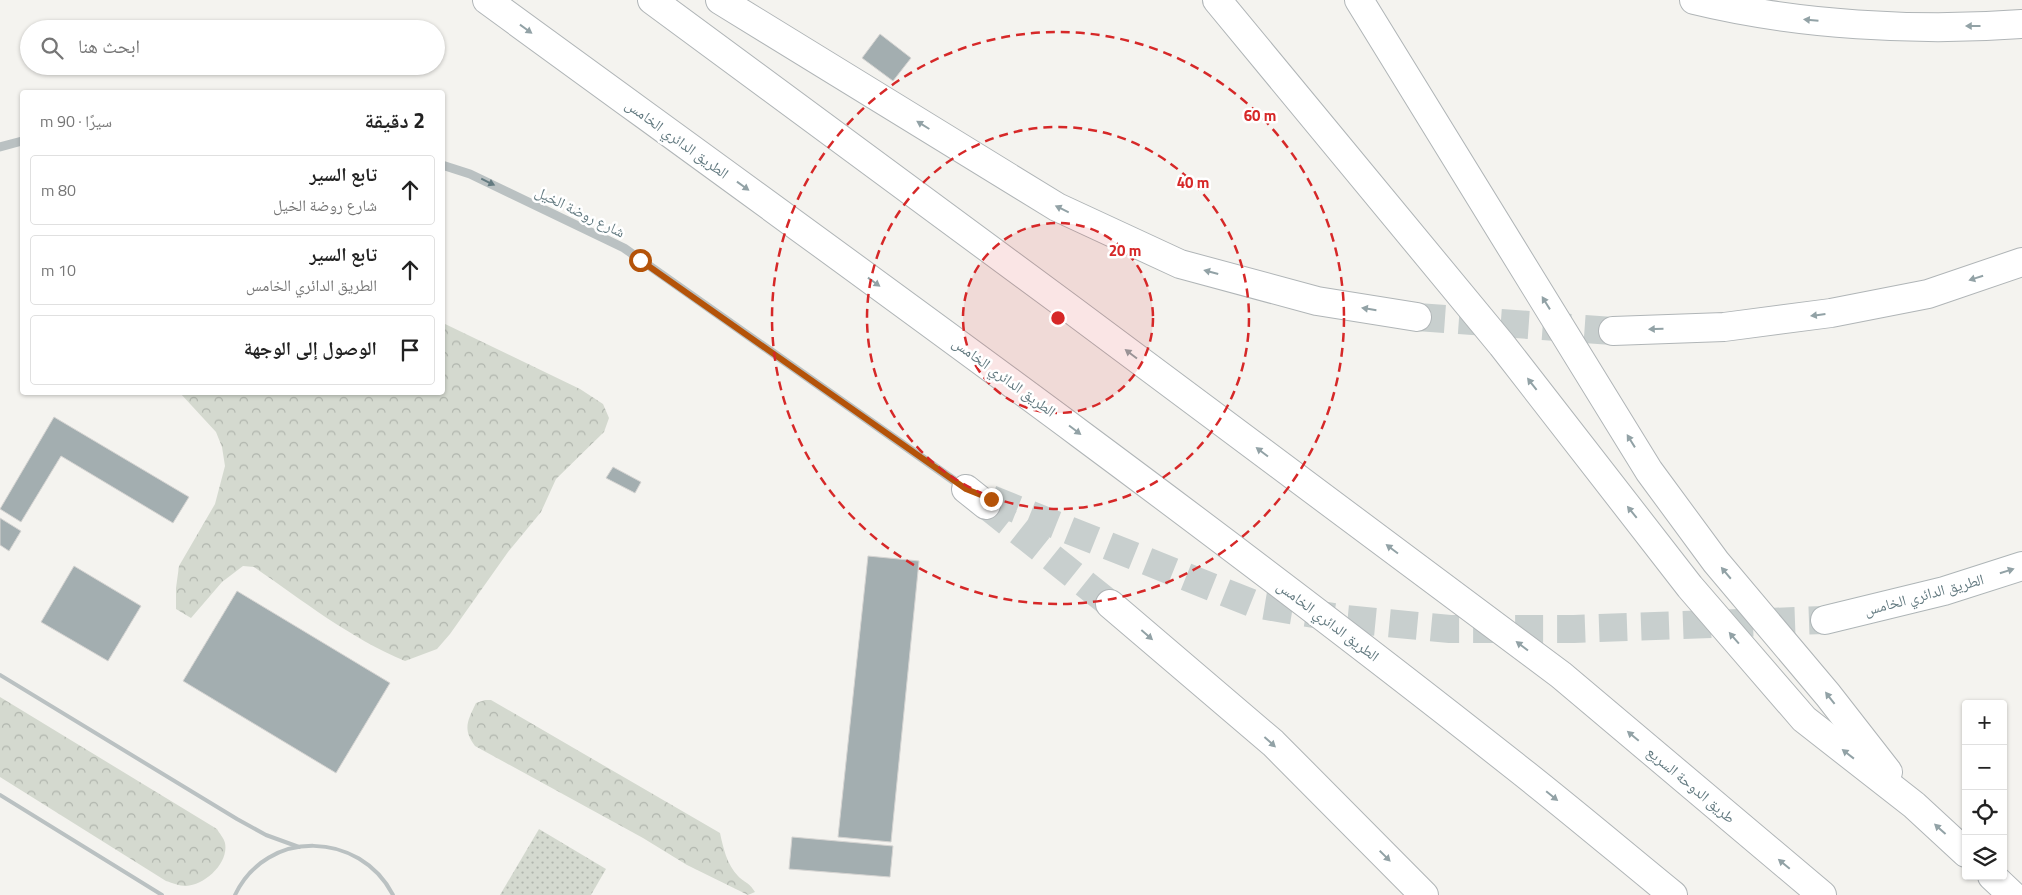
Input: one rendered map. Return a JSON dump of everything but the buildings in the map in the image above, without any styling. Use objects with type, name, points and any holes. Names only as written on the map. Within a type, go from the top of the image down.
[{"type":"main road","name":"الطريق الدائري الخامس","points":[[487,0],[1042,405],[1514,765],[1673,895]]},
{"type":"main road","name":"طريق الدوحة السريع","points":[[652,0],[1076,312],[1561,675],[1822,895]]},
{"type":"main road","points":[[720,0],[1057,207],[1180,264],[1317,301],[1418,317]]},
{"type":"main road","points":[[1217,0],[1502,345],[1690,587],[1804,719],[1914,805],[1962,849]]},
{"type":"main road","points":[[1359,0],[1649,471],[1716,562],[1828,695],[1914,805]]},
{"type":"main road","points":[[1694,0],[1802,19],[1896,26],[2022,24]]},
{"type":"main road","points":[[1613,331],[1724,327],[1831,313],[1928,294],[2022,262]]},
{"type":"main road","name":"الطريق الدائري الخامس","points":[[1825,620],[1944,592],[2022,566]]},
{"type":"main road","points":[[1110,604],[1272,744],[1424,895]]},
{"type":"main road","points":[[1996,880],[2012,895]]},
{"type":"street","points":[[0,147],[20,142]]},
{"type":"street","name":"شارع روضة الخيل","points":[[445,166],[470,174],[624,248],[981,498]]},
{"type":"lane","points":[[0,675],[237,819],[266,835],[299,847]]},
{"type":"lane","points":[[0,795],[162,895]]},
{"type":"lane","points":[[235,895],[241,883],[258,864],[281,851],[306,845],[333,847],[357,856],[378,872],[394,895]]},
{"type":"green space","points":[[445,324],[580,389],[603,404],[609,418],[604,432],[556,479],[541,512],[508,552],[450,634],[437,649],[405,661],[346,630],[254,567],[243,566],[222,582],[191,618],[176,609],[179,566],[215,504],[225,466],[222,447],[216,432],[182,395],[445,395]]},
{"type":"green space","points":[[0,697],[217,829],[224,839],[225,851],[214,872],[201,882],[193,885],[183,886],[166,881],[0,777]]},
{"type":"green space","points":[[491,700],[720,833],[731,867],[755,892],[748,895],[687,865],[643,838],[475,746],[467,729],[468,724],[476,703]]},
{"type":"green space","points":[[539,829],[606,869],[591,895],[500,895]]},
{"type":"tunnel","points":[[1417,317],[1613,331]]},
{"type":"tunnel","points":[[991,499],[1254,604],[1345,619],[1450,629],[1574,629],[1825,620]]},
{"type":"tunnel","points":[[986,505],[1110,604]]},
{"type":"route","points":[[640,260],[966,489],[991,499]]}]
